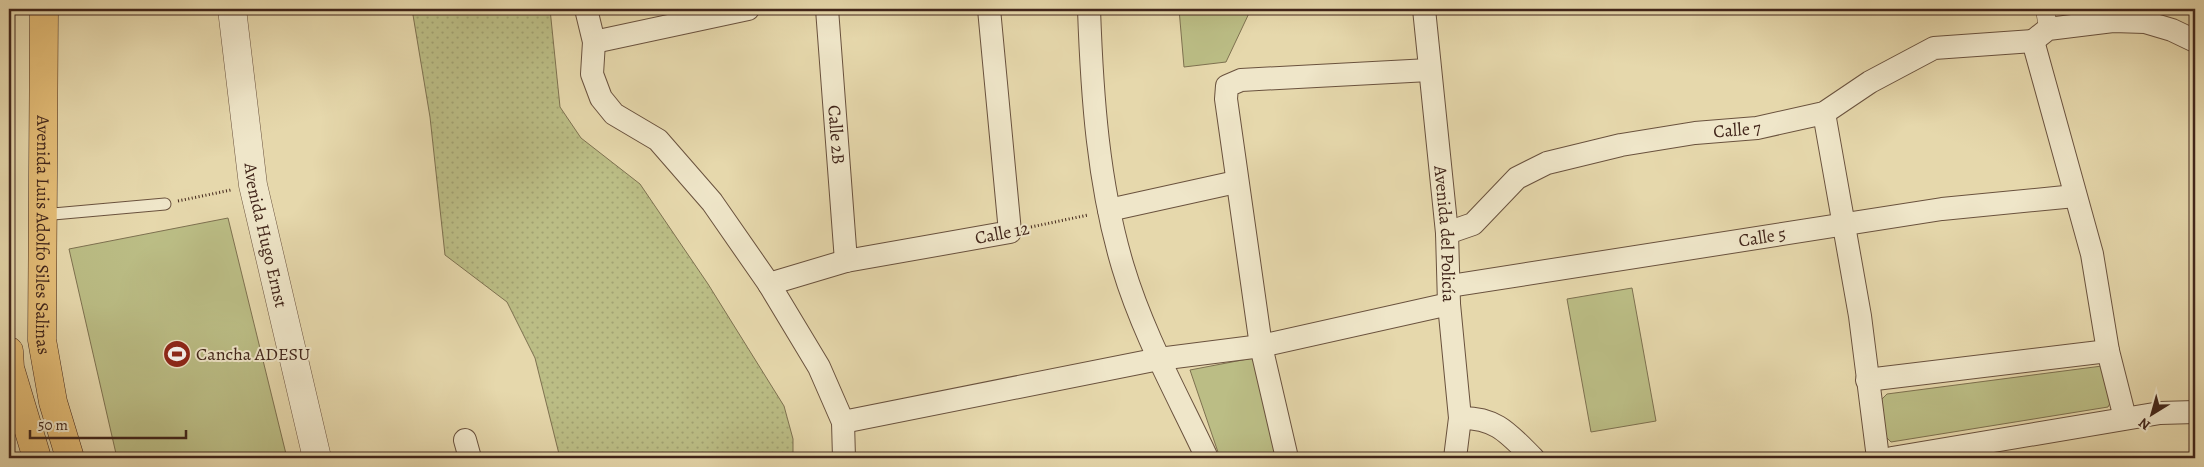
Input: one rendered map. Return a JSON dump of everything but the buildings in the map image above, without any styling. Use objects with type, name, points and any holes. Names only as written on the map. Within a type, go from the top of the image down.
[{"type":"main road","name":"Avenida Luis Adolfo Siles Salinas","points":[[44,9],[42,340],[53,402],[70,458]]},
{"type":"main road","name":"Avenida Luis Adolfo Siles Salinas","points":[[9,351],[13,376],[37,458]]},
{"type":"street","name":"Avenida Hugo Ernst","points":[[232,9],[253,185],[317,458]]},
{"type":"street","points":[[586,9],[594,42],[592,74],[601,98],[614,114],[658,140],[712,202],[769,284],[820,367],[843,422],[844,458]]},
{"type":"street","points":[[594,42],[748,9]]},
{"type":"street","name":"Calle 2B","points":[[827,9],[846,261]]},
{"type":"street","points":[[989,9],[1010,232]]},
{"type":"street","points":[[1089,9],[1092,92],[1109,210],[1124,268],[1159,360],[1207,458]]},
{"type":"street","name":"Avenida del Policía","points":[[1424,9],[1428,70],[1447,233],[1460,418],[1448,457]]},
{"type":"street","name":"Calle 7","points":[[1447,233],[1473,224],[1517,178],[1548,163],[1621,145],[1695,133],[1757,128],[1824,113],[1870,82],[1934,48],[2042,26],[2113,21],[2145,22],[2172,30],[2195,41]]},
{"type":"street","points":[[2042,26],[2047,84],[2075,196],[2092,254],[2108,351],[2125,418]]},
{"type":"street","points":[[1287,458],[1261,346],[1236,182],[1226,99],[1227,86],[1241,80],[1428,70]]},
{"type":"street","points":[[1824,113],[1845,224],[1878,458]]},
{"type":"street","points":[[1109,210],[1236,182]]},
{"type":"street","name":"Calle 5","points":[[843,422],[1159,360],[1261,346],[1450,295],[1845,224],[1942,209],[2075,196]]},
{"type":"street","name":"Calle 12","points":[[769,284],[846,261],[1010,232]]},
{"type":"street","points":[[1867,380],[2108,351]]},
{"type":"street","points":[[1892,458],[2125,418],[2160,413],[2195,412]]},
{"type":"street","points":[[1460,418],[1478,417],[1498,426],[1534,458]]},
{"type":"lane","points":[[42,215],[164,204]]},
{"type":"path","points":[[164,204],[253,185]]},
{"type":"path","name":"Calle 12","points":[[1010,232],[1109,210]]},
{"type":"green space","points":[[412,9],[550,9],[560,107],[581,138],[640,184],[708,284],[784,406],[793,439],[793,458],[560,458],[535,358],[507,302],[445,255],[430,117]]},
{"type":"green space","points":[[1179,9],[1251,9],[1226,62],[1184,67]]},
{"type":"green space","name":"Cancha ADESU","points":[[228,218],[287,458],[117,458],[69,249]]},
{"type":"green space","points":[[1632,288],[1656,421],[1591,432],[1567,299]]},
{"type":"green space","points":[[1258,357],[1279,458],[1220,458],[1190,370]]},
{"type":"green space","points":[[2102,366],[2114,396],[2108,407],[1891,442],[1884,435],[1881,400],[1887,394]]},
{"type":"place","name":"Cancha ADESU","points":[[177,354]]}]
